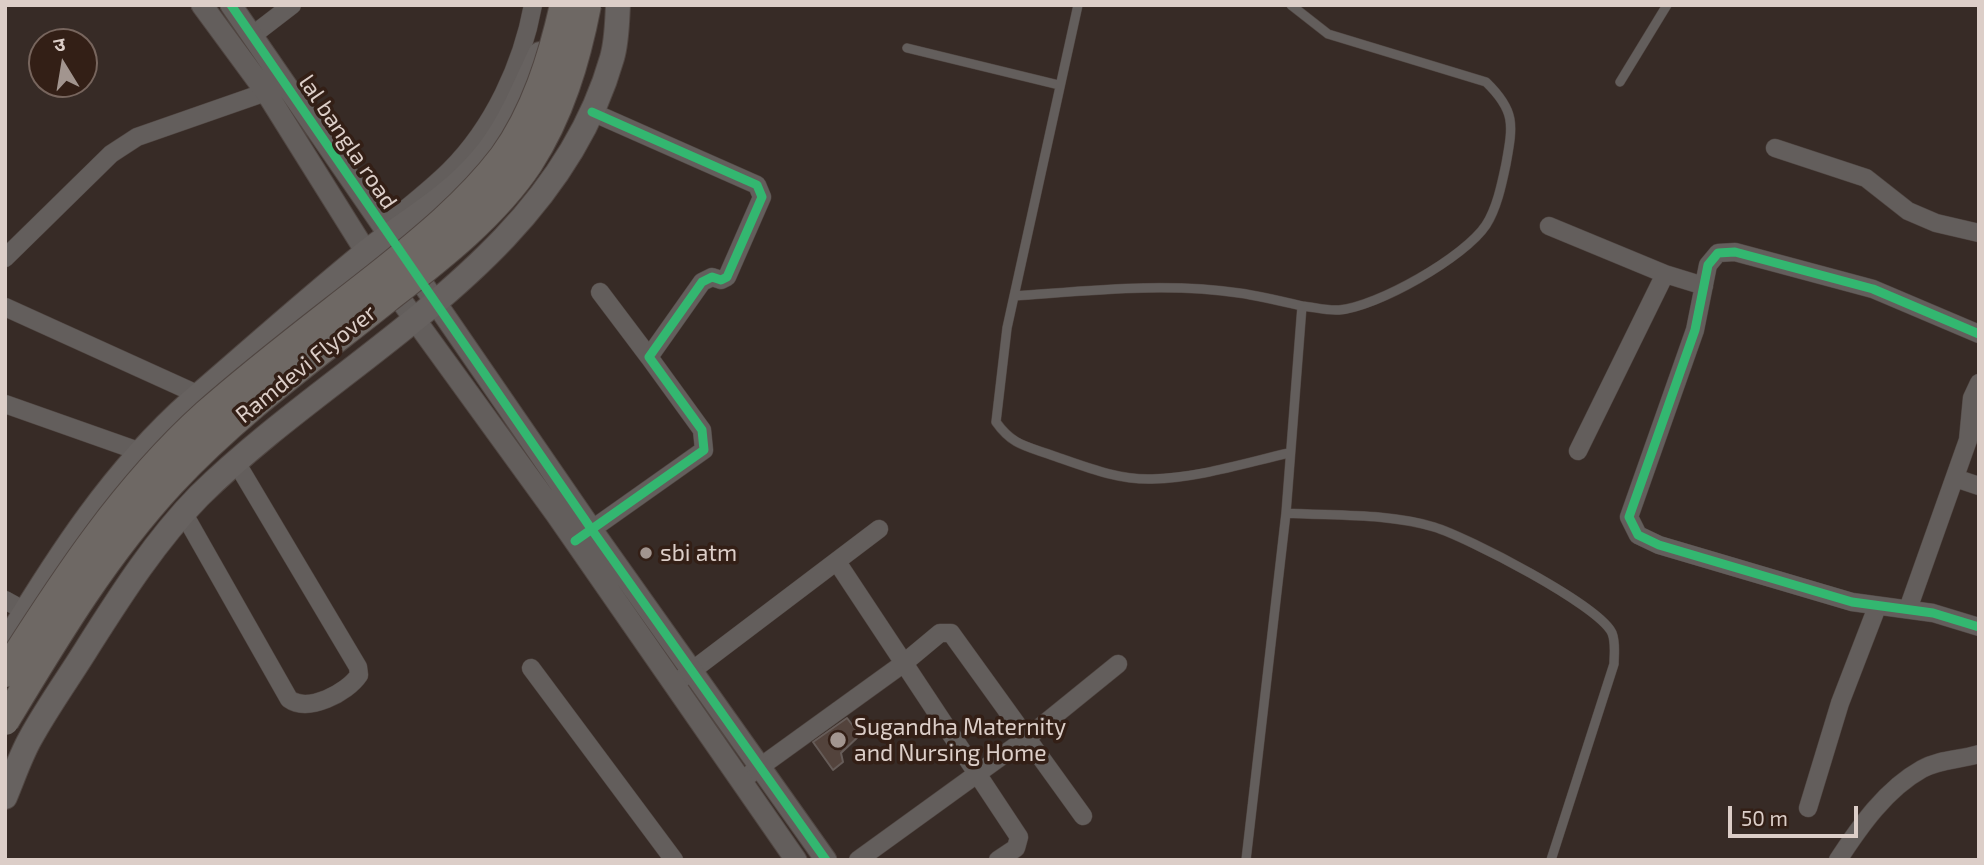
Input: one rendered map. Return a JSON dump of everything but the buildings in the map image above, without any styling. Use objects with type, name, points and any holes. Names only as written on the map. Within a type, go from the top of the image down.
[{"type":"highway","name":"Ramdevi Flyover","points":[[5,673],[60,585],[149,471],[206,414],[412,248],[482,182],[519,130],[541,84],[564,5]]},
{"type":"highway","name":"Ramdevi Flyover","points":[[5,721],[94,581],[126,536],[172,482],[242,414],[425,269],[507,190],[528,164],[547,130],[569,80],[587,5]]},
{"type":"main road","points":[[5,645],[15,606],[141,452],[199,395],[386,232],[447,192],[481,161],[510,118],[542,49],[551,5]]},
{"type":"main road","points":[[5,797],[29,741],[105,619],[184,514],[236,462],[291,414],[415,317],[507,237],[568,157],[593,112],[613,55],[618,5]]},
{"type":"street","name":"lal bangla road","points":[[202,5],[267,92],[366,252],[491,424],[584,535]]},
{"type":"street","name":"lal bangla road","points":[[231,5],[386,232],[513,411],[584,535]]},
{"type":"street","points":[[253,35],[292,5]]},
{"type":"street","points":[[386,232],[450,170],[483,130],[517,63],[533,5]]},
{"type":"street","points":[[5,258],[111,154],[137,137],[267,92]]},
{"type":"street","points":[[593,112],[761,189],[762,197],[727,277],[722,280],[712,277],[702,282],[649,357]]},
{"type":"street","points":[[1775,148],[1866,177],[1908,211],[1936,223],[1979,233]]},
{"type":"street","points":[[1549,226],[1665,274],[1704,286]]},
{"type":"street","points":[[1979,334],[1872,289],[1724,251],[1712,258],[1695,330],[1630,511],[1632,526],[1638,535],[1660,545],[1877,607],[1908,609],[1979,626]]},
{"type":"street","points":[[1578,451],[1665,274]]},
{"type":"street","points":[[600,292],[702,430],[704,450],[584,535],[684,678],[742,780],[796,860]]},
{"type":"street","points":[[5,307],[199,395]]},
{"type":"street","points":[[1908,609],[1968,440],[1972,398],[1979,383]]},
{"type":"street","points":[[5,404],[141,452]]},
{"type":"street","points":[[491,424],[513,411]]},
{"type":"street","points":[[184,514],[289,699],[298,705],[310,705],[352,685],[359,675],[358,667],[236,462]]},
{"type":"street","points":[[1955,478],[1979,486]]},
{"type":"street","points":[[684,678],[879,529]]},
{"type":"street","points":[[837,562],[1019,837],[1016,848],[998,860]]},
{"type":"street","points":[[1808,808],[1840,703],[1877,607]]},
{"type":"street","points":[[742,780],[904,663],[940,633],[951,633],[1083,816]]},
{"type":"street","points":[[858,860],[976,772],[1028,737],[1118,664]]},
{"type":"street","points":[[531,668],[674,860]]},
{"type":"street","points":[[684,678],[760,765],[827,860]]},
{"type":"street","points":[[1838,860],[1870,814],[1912,777],[1942,761],[1979,754]]},
{"type":"lane","points":[[1078,5],[1014,296],[996,422],[1007,439],[1096,471],[1152,479],[1206,472],[1289,453]]},
{"type":"lane","points":[[1014,296],[1091,291],[1206,290],[1339,310],[1367,303],[1447,262],[1465,249],[1486,224],[1502,183],[1513,127],[1500,96],[1486,82],[1328,34],[1291,5]]},
{"type":"lane","points":[[1620,82],[1667,5]]},
{"type":"lane","points":[[907,48],[1059,85]]},
{"type":"lane","points":[[1246,860],[1286,513],[1302,306]]},
{"type":"lane","points":[[1286,513],[1386,518],[1434,527],[1492,551],[1578,604],[1611,631],[1615,645],[1614,664],[1551,860]]},
{"type":"cycle path","points":[[231,5],[592,530],[826,860]]},
{"type":"cycle path","points":[[575,541],[704,450],[702,430],[649,357],[702,282],[712,277],[721,280],[727,277],[762,197],[757,185],[592,112]]},
{"type":"cycle path","points":[[1979,334],[1873,289],[1735,252],[1718,253],[1708,265],[1695,330],[1629,517],[1638,535],[1659,545],[1852,602],[1933,613],[1979,627]]},
{"type":"place","name":"sbi atm","points":[[646,553]]},
{"type":"place","name":"Sugandha Maternity and Nursing Home","points":[[838,740]]}]
